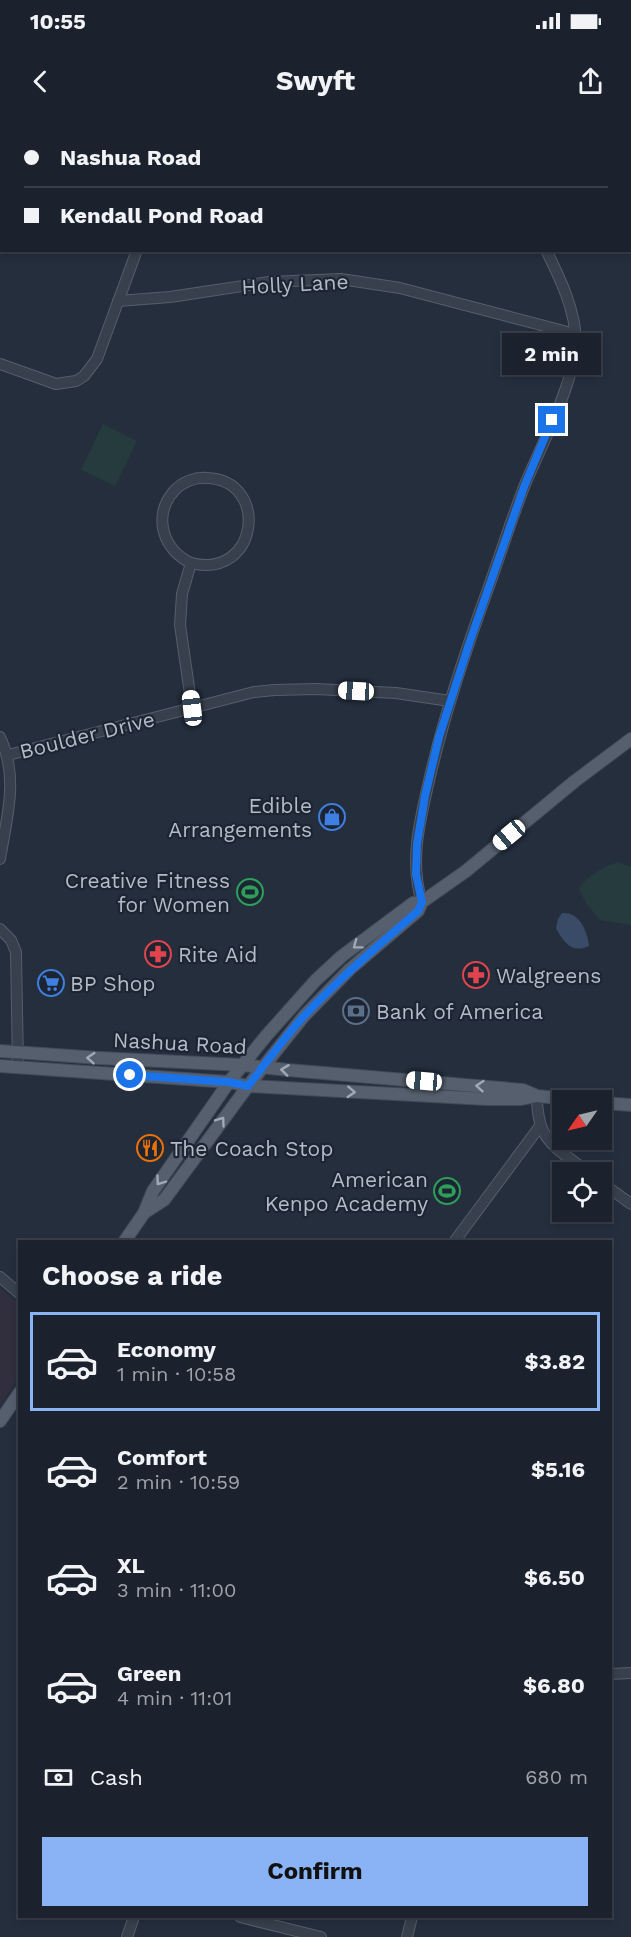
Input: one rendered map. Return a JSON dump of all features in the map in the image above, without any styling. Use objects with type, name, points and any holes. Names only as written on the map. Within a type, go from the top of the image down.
[{"type":"main road","points":[[125,1240],[144,1213],[153,1191],[229,1082],[294,1003],[333,964],[412,903],[422,902],[466,871],[575,781],[631,739]]},
{"type":"main road","points":[[144,1213],[164,1200],[248,1086],[304,1016],[350,969],[418,911],[422,902]]},
{"type":"main road","name":"Nashua Road","points":[[0,1051],[242,1065],[523,1090],[537,1096]]},
{"type":"main road","name":"Nashua Road","points":[[0,1066],[229,1082],[248,1086],[486,1099],[521,1099],[537,1096],[552,1097]]},
{"type":"main road","points":[[612,1103],[631,1105]]},
{"type":"main road","points":[[0,1421],[18,1395]]},
{"type":"street","points":[[0,364],[56,384],[76,381],[80,378],[97,359],[136,252]]},
{"type":"street","points":[[422,902],[416,874],[417,844],[432,767],[450,700],[524,487],[568,382],[573,363],[575,334],[565,292],[551,252]]},
{"type":"street","name":"Holly Lane","points":[[118,301],[170,297],[269,282],[340,279],[400,288],[575,334]]},
{"type":"street","points":[[203,478],[217,479],[236,490],[245,502],[249,516],[248,531],[238,551],[227,560],[213,565],[191,563],[173,551],[166,539],[162,526],[165,505],[172,493],[183,484],[203,478]]},
{"type":"street","points":[[191,563],[182,594],[180,625],[192,708]]},
{"type":"street","name":"Boulder Drive","points":[[8,755],[255,692],[290,689],[396,693],[450,700]]},
{"type":"street","points":[[0,737],[11,768],[11,789],[0,859]]},
{"type":"street","points":[[0,929],[11,940],[16,952],[18,1067]]},
{"type":"street","points":[[537,1096],[540,1126],[556,1149],[574,1162]]},
{"type":"street","points":[[455,1240],[540,1126]]},
{"type":"street","points":[[612,1190],[631,1204]]},
{"type":"street","points":[[0,1277],[18,1292]]},
{"type":"street","points":[[612,1674],[631,1673]]},
{"type":"street","points":[[128,1937],[134,1918]]},
{"type":"street","points":[[244,1918],[321,1937]]},
{"type":"street","points":[[407,1937],[412,1918]]},
{"type":"shaded area","points":[[0,1288],[18,1304],[18,1378],[0,1406]]},
{"type":"green space","points":[[103,424],[137,441],[115,486],[81,470]]},
{"type":"green space","points":[[618,862],[631,867],[631,925],[600,920],[586,903],[579,889],[601,869]]},
{"type":"water","points":[[562,913],[578,919],[582,924],[589,946],[578,949],[565,942],[556,928]]},
{"type":"place","name":"Edible Arrangements","points":[[332,817]]},
{"type":"place","name":"Creative Fitness for Women","points":[[250,892]]},
{"type":"place","name":"Rite Aid","points":[[158,954]]},
{"type":"place","name":"Walgreens","points":[[476,975]]},
{"type":"place","name":"BP Shop","points":[[51,983]]},
{"type":"place","name":"Bank of America","points":[[356,1011]]},
{"type":"place","name":"The Coach Stop","points":[[150,1148]]},
{"type":"place","name":"American Kenpo Academy","points":[[447,1191]]},
{"type":"route","points":[[130,1075],[229,1082],[248,1086],[304,1016],[327,992],[350,969],[418,911],[422,902],[417,888],[417,844],[425,796],[439,737],[524,487],[552,420]]}]
